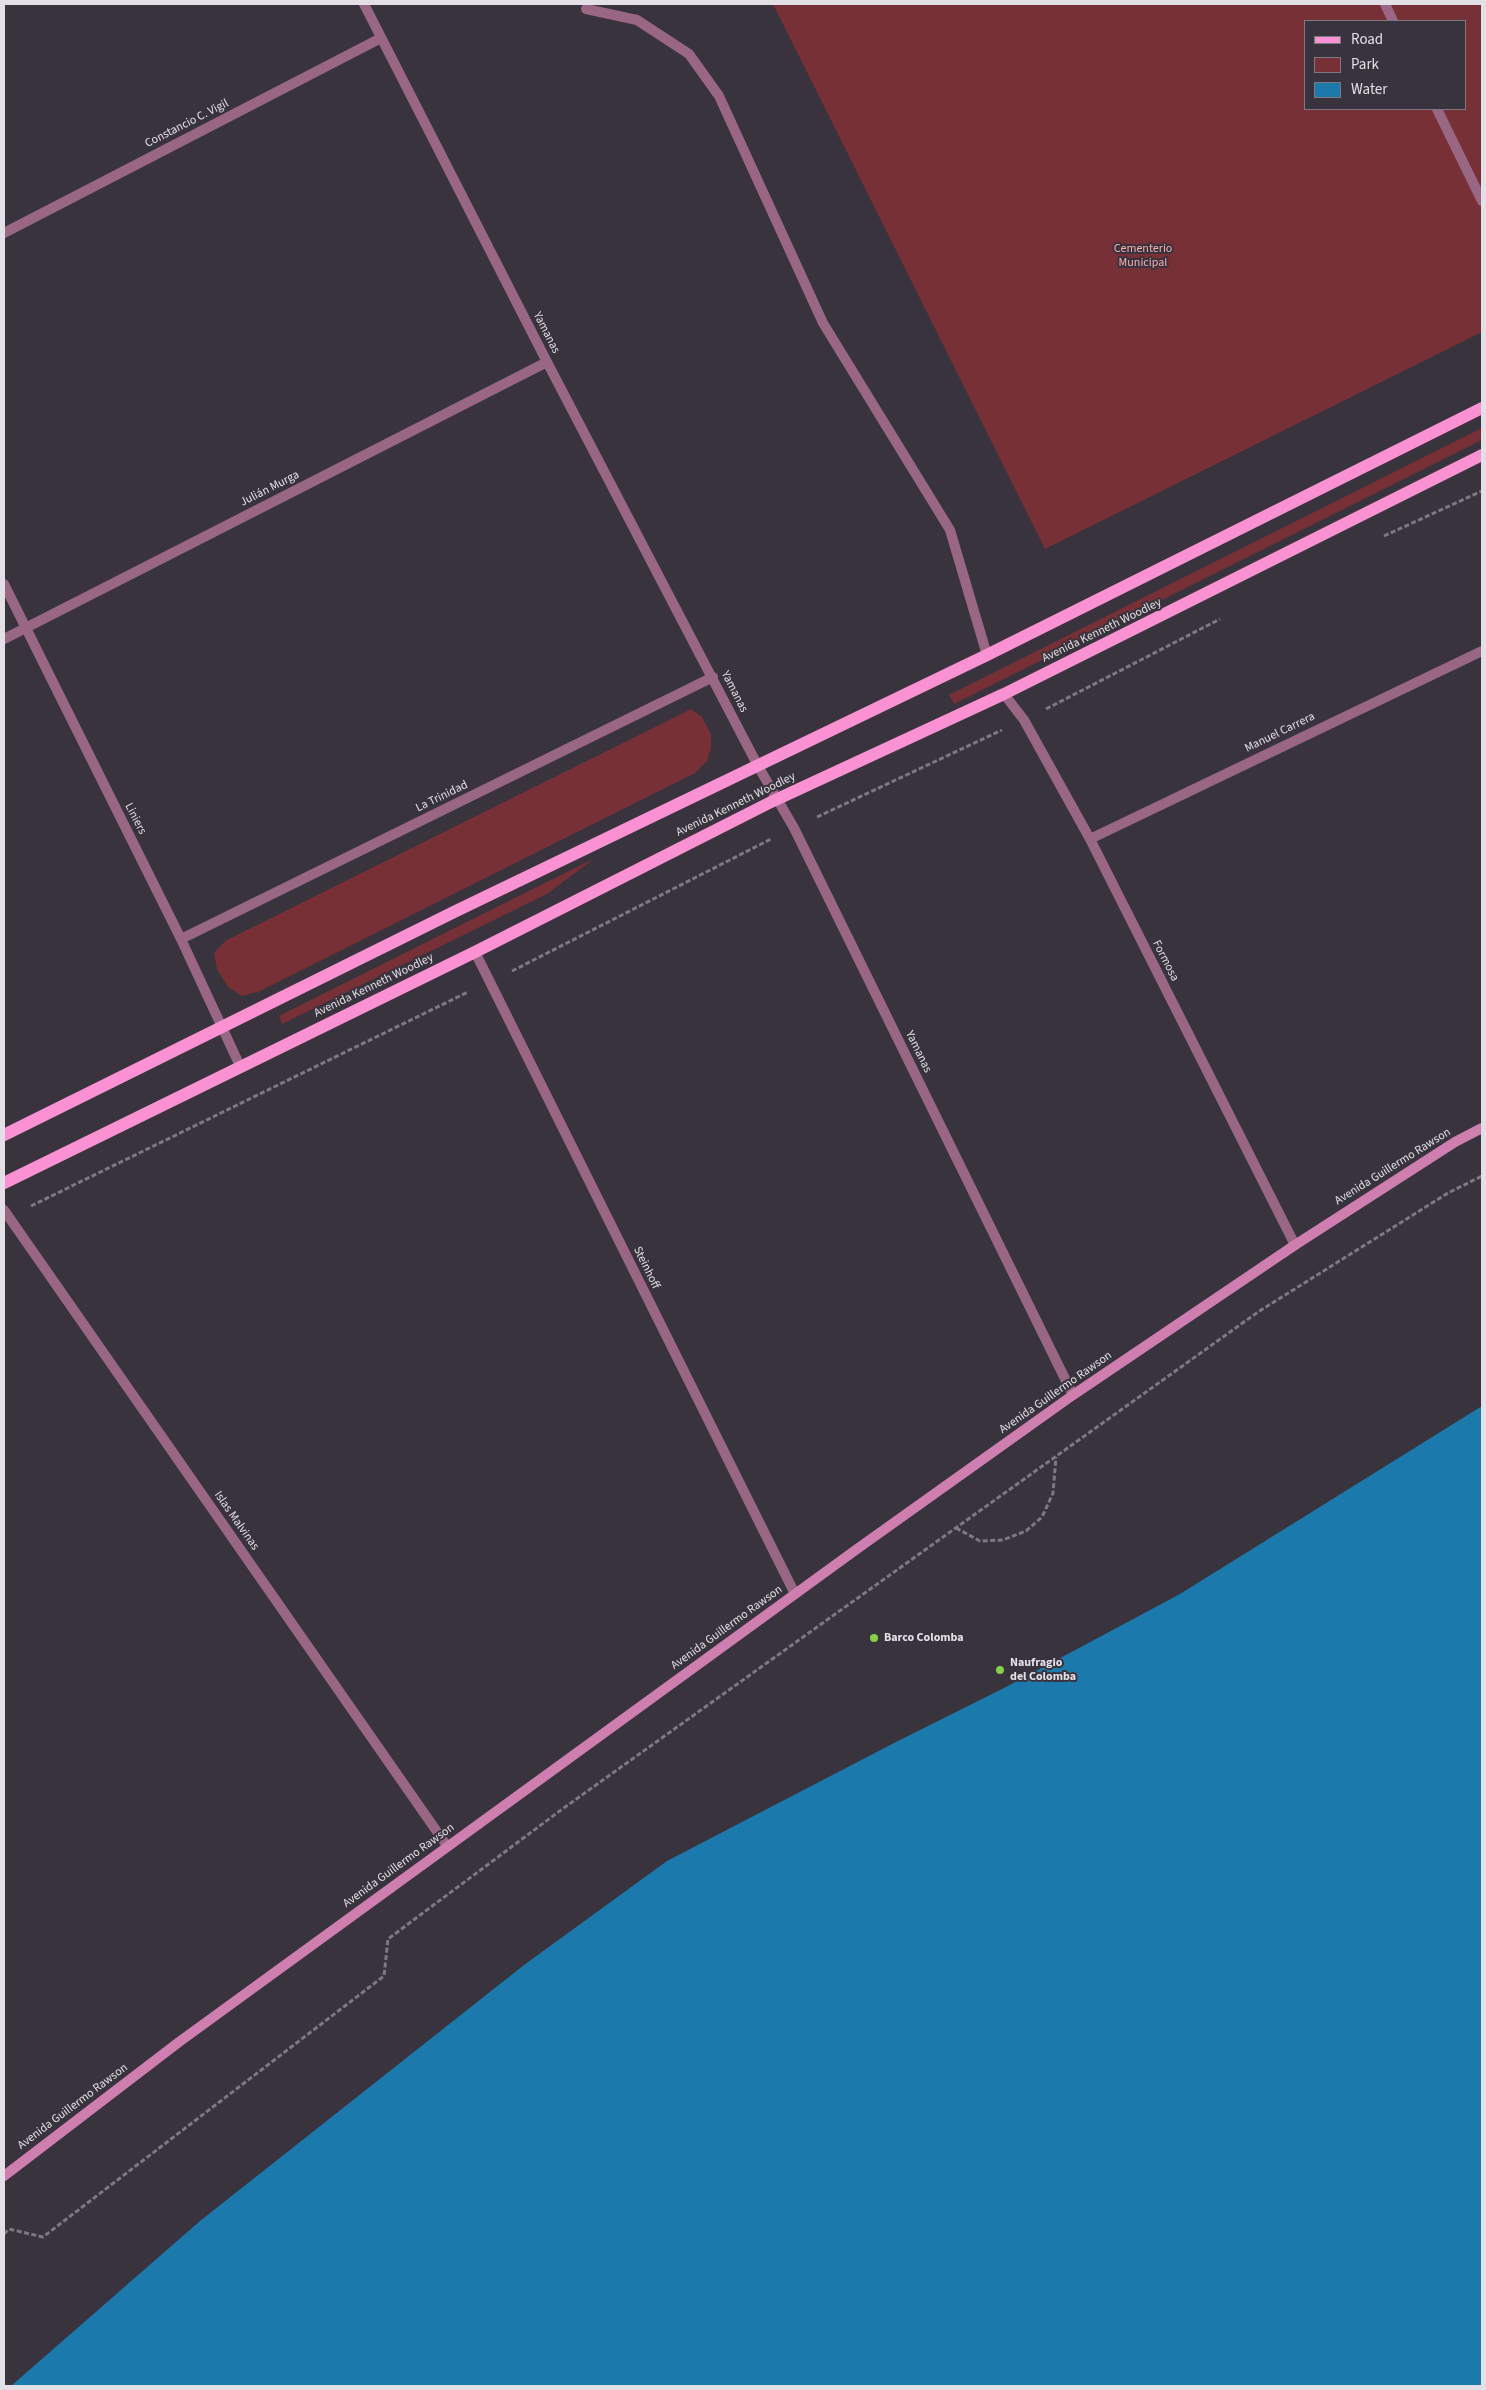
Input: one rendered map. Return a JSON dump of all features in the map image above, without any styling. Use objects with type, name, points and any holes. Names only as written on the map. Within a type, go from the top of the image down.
[{"type":"main road","name":"Avenida Kenneth Woodley","points":[[4,1135],[221,1026],[987,656],[1482,408]]},
{"type":"main road","name":"Avenida Kenneth Woodley","points":[[4,1183],[475,952],[777,799],[1004,694],[1482,455]]},
{"type":"street","name":"Yamanas","points":[[364,4],[546,362],[713,677],[758,766],[794,828],[1073,1395]]},
{"type":"street","points":[[1385,4],[1393,20]]},
{"type":"street","points":[[586,9],[637,20],[689,54],[720,96],[823,323],[950,530],[987,656]]},
{"type":"street","name":"Constancio C. Vigil","points":[[4,233],[381,38]]},
{"type":"street","points":[[1437,110],[1482,201]]},
{"type":"street","name":"Julián Murga","points":[[4,639],[546,362]]},
{"type":"street","name":"Liniers","points":[[4,584],[181,939],[240,1066]]},
{"type":"street","name":"Manuel Carrera","points":[[1090,839],[1482,651]]},
{"type":"street","name":"La Trinidad","points":[[181,939],[713,677]]},
{"type":"street","name":"Formosa","points":[[1004,694],[1024,720],[1090,839],[1295,1245]]},
{"type":"street","name":"Steinhoff","points":[[475,952],[795,1594]]},
{"type":"street","name":"Avenida Guillermo Rawson","points":[[4,2176],[179,2042],[447,1846],[1073,1395],[1295,1245],[1455,1142],[1482,1128]]},
{"type":"street","name":"Islas Malvinas","points":[[6,1214],[447,1846]]},
{"type":"path","points":[[1375,541],[1482,491]]},
{"type":"path","points":[[6,1214],[490,982],[794,828],[1024,720],[1225,616]]},
{"type":"path","points":[[4,2234],[9,2229],[43,2237],[384,1976],[388,1939],[561,1810],[1258,1312],[1448,1193],[1482,1176]]},
{"type":"path","points":[[956,1528],[980,1541],[1003,1540],[1026,1531],[1042,1517],[1053,1493],[1056,1457]]},
{"type":"green space","name":"Cementerio Municipal","points":[[773,4],[1482,4],[1482,332],[1045,549]]},
{"type":"green space","points":[[1482,428],[1482,440],[954,704],[949,695]]},
{"type":"green space","points":[[691,709],[702,717],[711,734],[711,748],[707,761],[695,773],[260,991],[242,996],[228,987],[217,969],[214,953],[225,941]]},
{"type":"green space","points":[[595,858],[547,894],[282,1024],[279,1016]]},
{"type":"water","points":[[1482,1406],[1482,2386],[11,2386],[200,2221],[524,1965],[667,1861],[1006,1687],[1180,1594]]},
{"type":"place","name":"Barco Colomba","points":[[874,1638]]},
{"type":"place","name":"Naufragio del Colomba","points":[[1000,1670]]}]
